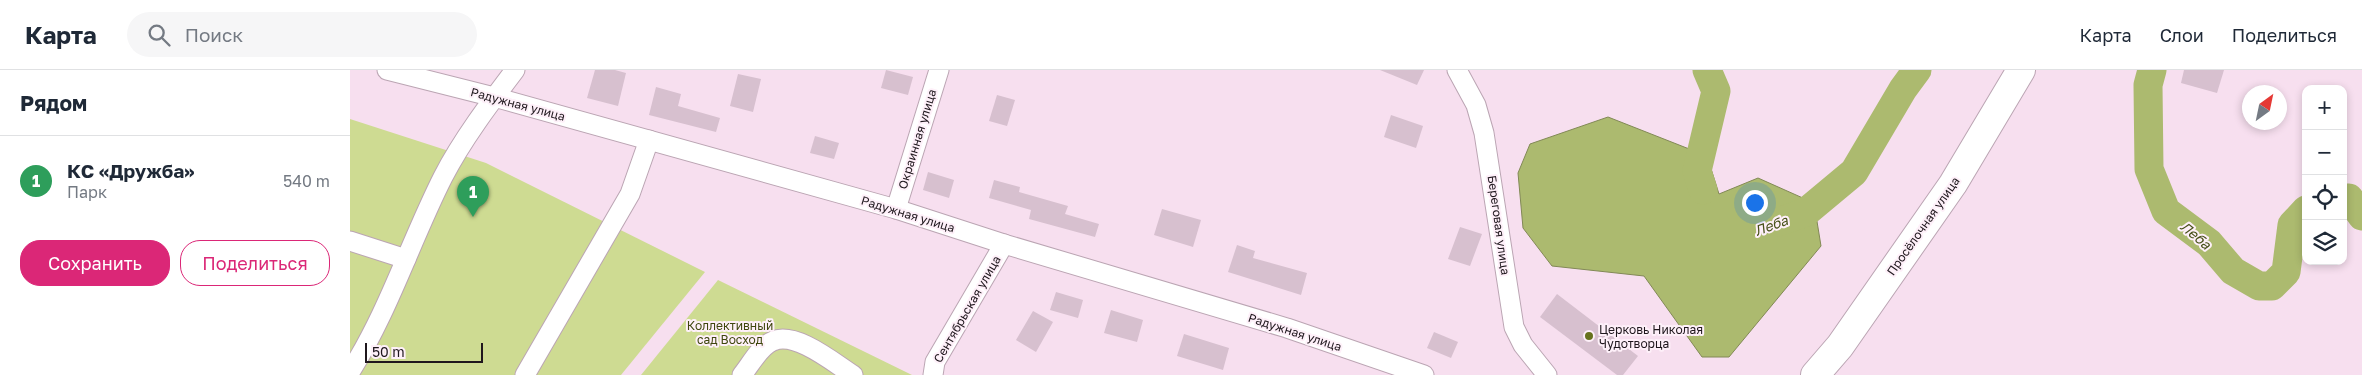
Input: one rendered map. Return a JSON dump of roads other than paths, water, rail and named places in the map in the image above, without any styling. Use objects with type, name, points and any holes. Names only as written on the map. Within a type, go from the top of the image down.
[{"type":"main road","name":"Просёлочная улица","points":[[1815,375],[1840,346],[1953,184],[2022,70]]},
{"type":"street","name":"Радужная улица","points":[[387,70],[494,97],[896,209],[1004,244],[1287,328],[1424,375]]},
{"type":"street","points":[[350,372],[406,259],[443,176],[494,97],[515,70]]},
{"type":"street","name":"Окраинная улица","points":[[896,209],[939,70]]},
{"type":"street","name":"Береговая улица","points":[[1457,70],[1476,106],[1484,132],[1514,327],[1523,345],[1547,375]]},
{"type":"street","points":[[525,375],[630,194],[649,140]]},
{"type":"street","points":[[350,241],[406,259]]},
{"type":"street","name":"Сентябрьская улица","points":[[933,375],[936,362],[1004,244]]},
{"type":"street","points":[[742,375],[765,346],[774,340],[789,339],[803,344],[852,375]]},
{"type":"water","points":[[1608,117],[1707,156],[1719,194],[1758,178],[1814,203],[1821,246],[1729,357],[1702,357],[1644,276],[1552,266],[1523,228],[1518,173],[1530,144]]},
{"type":"waterway","name":"Леба","points":[[1703,190],[1697,171],[1716,91],[1707,70]]},
{"type":"waterway","name":"Леба","points":[[1779,222],[1806,212],[1854,172],[1903,89],[1917,70]]},
{"type":"waterway","name":"Леба","points":[[2152,70],[2148,85],[2149,169],[2166,211],[2209,243],[2233,271],[2259,286],[2272,286],[2286,272],[2292,225],[2302,214]]},
{"type":"waterway","name":"Леба","points":[[2347,198],[2349,198],[2362,216]]},
{"type":"place","name":"КС «Дружба»","points":[[473,217]]},
{"type":"place","name":"Церковь Николая Чудотворца","points":[[1589,336]]},
{"type":"park label","name":"Коллективный сад Восход","points":[[730,332]]}]
